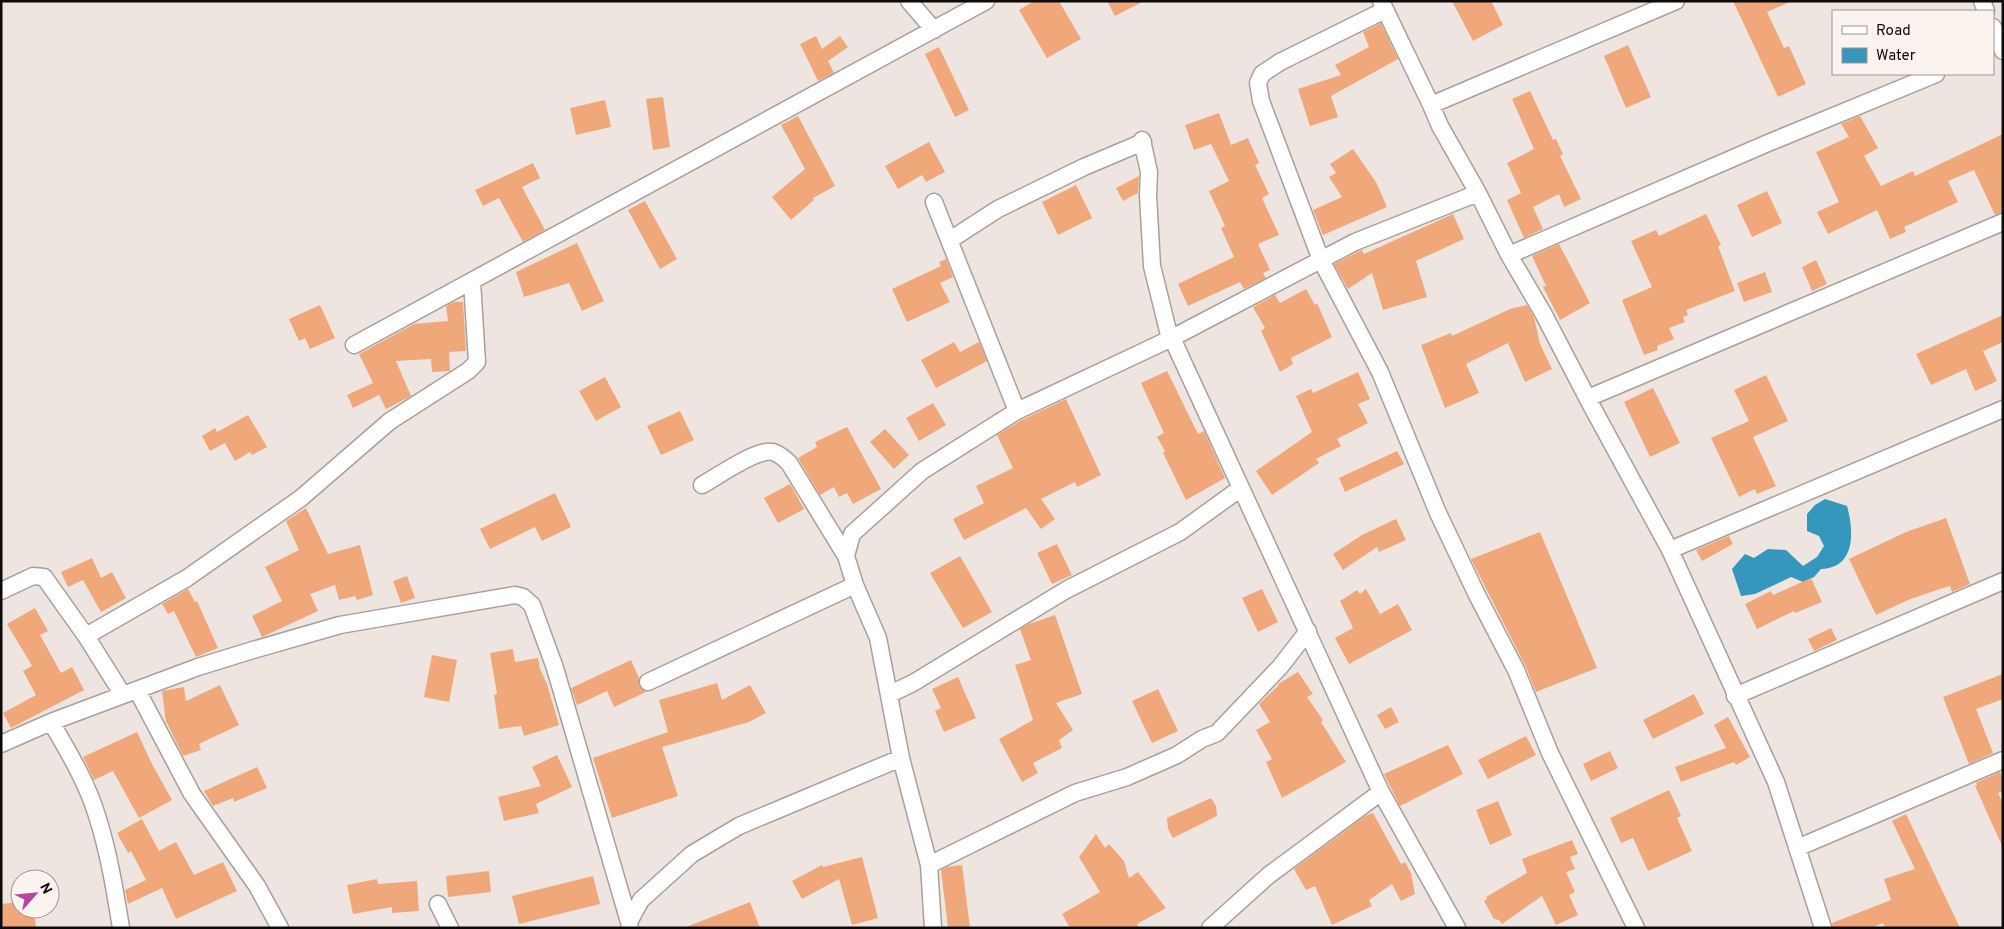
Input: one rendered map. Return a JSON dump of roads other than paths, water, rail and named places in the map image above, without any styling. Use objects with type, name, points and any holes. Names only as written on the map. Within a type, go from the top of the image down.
[{"type":"street","points":[[909,1],[934,30]]},
{"type":"street","points":[[354,345],[986,1]]},
{"type":"street","points":[[1431,105],[1676,1]]},
{"type":"street","points":[[1636,928],[1550,753],[1516,670],[1438,513],[1380,372],[1321,260],[1261,101],[1258,83],[1262,74],[1280,62],[1383,6],[1440,126],[1670,550],[1735,696],[1776,782],[1823,928]]},
{"type":"street","points":[[1994,30],[2000,49]]},
{"type":"street","points":[[1509,255],[1768,143],[1934,75]]},
{"type":"street","points":[[950,240],[998,209],[1142,141],[1149,172],[1148,195],[1152,266],[1171,338],[1381,792],[1457,928]]},
{"type":"street","points":[[846,556],[852,534],[922,471],[1017,411],[1171,338],[1355,242],[1478,193]]},
{"type":"street","points":[[934,202],[1017,411]]},
{"type":"street","points":[[1588,398],[2003,222]]},
{"type":"street","points":[[86,636],[187,578],[301,498],[390,421],[468,371],[477,362],[472,281]]},
{"type":"street","points":[[1670,550],[2003,409]]},
{"type":"street","points":[[702,485],[758,453],[771,452],[781,456],[789,463],[846,556],[855,585],[878,638],[901,758],[929,866],[933,928]]},
{"type":"street","points":[[890,694],[913,683],[1066,590],[1180,532],[1242,488]]},
{"type":"street","points":[[1,591],[33,576],[44,577],[130,693],[192,794],[257,886],[280,928]]},
{"type":"street","points":[[1735,696],[2003,581]]},
{"type":"street","points":[[648,682],[855,585]]},
{"type":"street","points":[[1,744],[51,722],[217,661],[340,625],[515,595],[523,597],[532,605],[555,668],[629,925]]},
{"type":"street","points":[[929,866],[1074,793],[1127,777],[1177,755],[1217,732],[1280,667],[1308,631]]},
{"type":"street","points":[[51,722],[78,769],[98,818],[121,928]]},
{"type":"street","points":[[629,925],[641,900],[692,854],[739,826],[901,758]]},
{"type":"street","points":[[1797,848],[2003,760]]},
{"type":"street","points":[[1210,928],[1269,875],[1381,792]]},
{"type":"street","points":[[438,904],[450,928]]},
{"type":"water","points":[[1825,499],[1847,506],[1851,537],[1850,546],[1841,562],[1832,567],[1821,569],[1814,577],[1803,582],[1791,577],[1755,594],[1741,596],[1732,569],[1745,554],[1754,558],[1768,549],[1786,550],[1803,566],[1817,557],[1824,546],[1819,536],[1807,531],[1807,514],[1815,505]]}]
